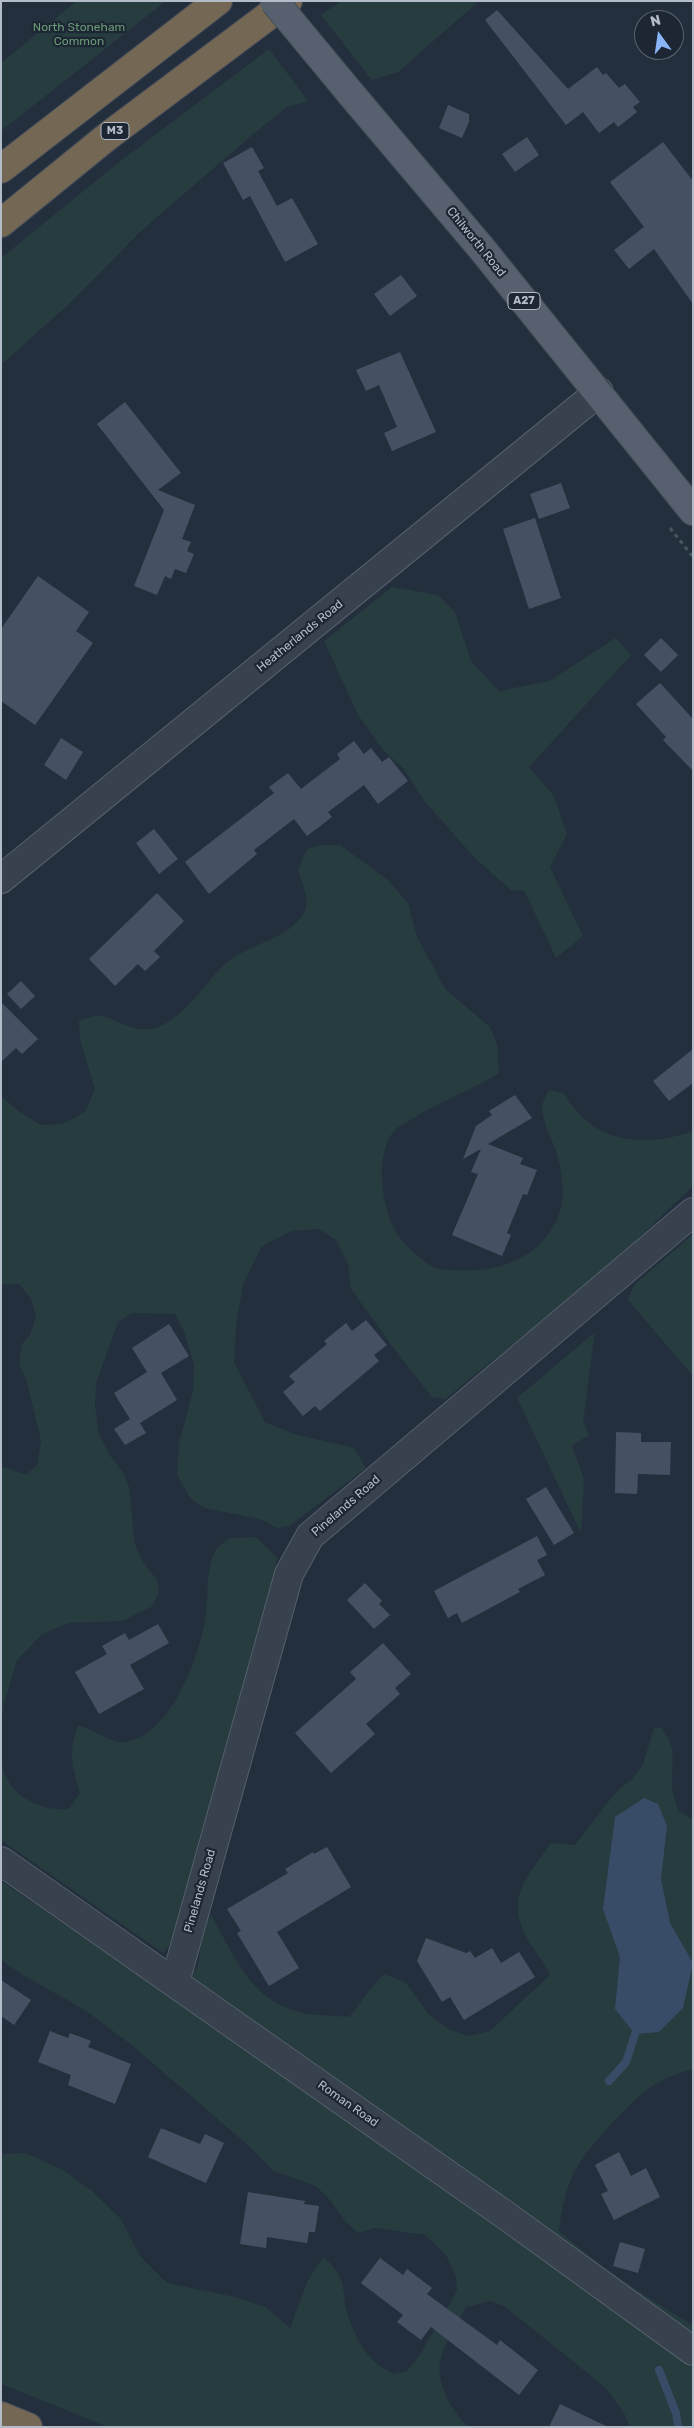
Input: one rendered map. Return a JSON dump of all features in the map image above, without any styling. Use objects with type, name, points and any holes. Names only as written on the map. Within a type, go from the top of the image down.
[{"type":"highway","points":[[1,169],[218,1]]},
{"type":"highway","name":"M3","points":[[1,223],[108,136],[288,1]]},
{"type":"highway","points":[[1,2416],[28,2427]]},
{"type":"main road","name":"Chilworth Road","points":[[274,1],[401,151],[599,392],[693,511]]},
{"type":"street","name":"Heatherlands Road","points":[[1,879],[599,392]]},
{"type":"street","name":"Pinelands Road","points":[[175,1982],[289,1574],[310,1536],[693,1212]]},
{"type":"street","name":"Roman Road","points":[[1,1861],[175,1982],[693,2351]]},
{"type":"green space","name":"North Stoneham Common","points":[[77,1],[166,1],[1,131],[1,63]]},
{"type":"green space","points":[[341,1],[479,1],[398,72],[372,80],[321,15]]},
{"type":"green space","points":[[269,49],[308,101],[287,107],[251,136],[141,231],[70,303],[1,365],[1,258],[118,163]]},
{"type":"green space","points":[[392,587],[438,595],[455,612],[471,661],[499,691],[549,681],[616,638],[631,655],[529,767],[554,796],[567,834],[550,867],[583,936],[556,958],[524,890],[512,891],[476,859],[426,803],[403,768],[384,751],[358,715],[324,641]]},
{"type":"green space","points":[[323,845],[340,845],[388,880],[408,903],[417,937],[446,990],[490,1027],[497,1044],[499,1073],[431,1108],[396,1129],[387,1143],[383,1157],[382,1172],[385,1204],[396,1231],[413,1252],[434,1268],[454,1270],[486,1269],[515,1261],[540,1244],[550,1232],[558,1217],[563,1194],[559,1161],[542,1113],[543,1103],[549,1090],[563,1093],[579,1113],[593,1126],[621,1138],[645,1140],[670,1138],[693,1131],[693,1186],[606,1269],[445,1399],[432,1397],[351,1289],[348,1264],[336,1240],[320,1229],[291,1231],[261,1247],[243,1285],[236,1326],[234,1362],[265,1422],[294,1434],[354,1448],[366,1468],[289,1526],[277,1528],[260,1519],[204,1508],[190,1498],[177,1475],[179,1443],[193,1391],[194,1365],[184,1331],[175,1314],[132,1313],[118,1322],[96,1383],[95,1406],[99,1435],[111,1457],[124,1474],[129,1487],[135,1544],[143,1562],[157,1580],[159,1594],[151,1607],[122,1621],[68,1623],[41,1635],[17,1660],[4,1703],[1,1721],[1,1466],[26,1475],[37,1465],[41,1441],[27,1382],[19,1364],[22,1344],[30,1335],[36,1316],[31,1299],[19,1284],[1,1284],[1,1096],[21,1113],[41,1125],[62,1124],[85,1112],[95,1089],[80,1040],[79,1021],[101,1016],[129,1027],[148,1029],[170,1021],[190,1003],[225,964],[245,951],[278,935],[297,922],[306,908],[305,891],[298,869],[307,849]]},
{"type":"green space","points":[[693,1234],[693,1376],[628,1300],[634,1285]]},
{"type":"green space","points":[[595,1332],[583,1422],[589,1435],[572,1446],[584,1479],[581,1533],[517,1398]]},
{"type":"green space","points":[[256,1537],[277,1557],[274,1575],[219,1770],[179,1933],[163,1953],[1,1840],[1,1759],[9,1782],[24,1798],[45,1807],[69,1809],[80,1793],[72,1759],[73,1743],[78,1725],[111,1740],[120,1742],[137,1739],[153,1729],[178,1696],[196,1655],[202,1636],[208,1576],[215,1551],[229,1538]]},
{"type":"green space","points":[[654,1728],[662,1728],[670,1742],[673,1761],[672,1787],[678,1811],[693,1820],[693,2069],[663,2080],[645,2091],[600,2136],[572,2176],[564,2199],[559,2231],[624,2281],[693,2325],[693,2427],[630,2427],[624,2413],[606,2388],[504,2306],[490,2301],[466,2307],[447,2341],[440,2363],[440,2373],[445,2393],[456,2412],[469,2427],[108,2427],[1,2384],[1,2154],[26,2153],[63,2170],[92,2191],[121,2219],[140,2256],[167,2283],[235,2297],[265,2307],[290,2328],[307,2282],[323,2257],[340,2276],[347,2312],[361,2344],[375,2362],[393,2374],[407,2371],[419,2356],[457,2291],[456,2276],[446,2255],[425,2235],[375,2228],[358,2233],[344,2220],[330,2200],[316,2186],[274,2171],[250,2147],[133,2046],[85,2010],[23,1975],[1,1960],[1,1881],[174,1999],[198,1966],[204,1923],[211,1915],[245,1974],[256,1987],[282,2006],[299,2012],[317,2015],[349,2017],[384,1974],[405,1982],[430,2016],[449,2029],[468,2036],[490,2031],[550,1975],[527,1938],[519,1918],[519,1895],[523,1884],[551,1843],[575,1845],[620,1788],[632,1780],[643,1764]]},
{"type":"water","points":[[644,1798],[658,1804],[667,1826],[661,1879],[670,1923],[693,1963],[683,2008],[659,2032],[635,2034],[615,2009],[620,1957],[603,1909],[615,1817]]},
{"type":"building","points":[[497,10],[568,89],[597,67],[603,75],[606,73],[619,88],[625,84],[640,102],[633,107],[637,112],[618,127],[614,122],[599,133],[583,112],[566,125],[485,20]]},
{"type":"building","points":[[448,105],[469,114],[469,122],[462,138],[439,128]]},
{"type":"building","points":[[527,137],[539,155],[515,172],[502,154]]},
{"type":"building","points":[[663,142],[693,181],[693,304],[654,249],[629,269],[614,250],[644,227],[610,182]]},
{"type":"building","points":[[252,147],[264,168],[258,171],[277,206],[292,198],[318,244],[285,262],[250,196],[243,200],[223,163]]},
{"type":"building","points":[[401,275],[417,296],[390,316],[374,294]]},
{"type":"building","points":[[400,352],[436,432],[392,451],[384,433],[397,427],[379,385],[366,391],[356,370]]},
{"type":"building","points":[[125,402],[181,473],[158,490],[195,505],[182,539],[191,542],[187,551],[194,554],[186,573],[175,569],[171,579],[165,576],[157,595],[134,586],[164,510],[97,424]]},
{"type":"building","points":[[561,483],[570,508],[539,519],[530,494]]},
{"type":"building","points":[[535,518],[561,598],[529,609],[503,529]]},
{"type":"building","points":[[38,576],[89,612],[76,631],[93,643],[35,725],[1,701],[1,629]]},
{"type":"building","points":[[661,638],[678,655],[661,672],[644,655]]},
{"type":"building","points":[[660,683],[693,719],[693,771],[663,740],[666,737],[636,704]]},
{"type":"building","points":[[61,738],[83,752],[66,780],[44,765]]},
{"type":"building","points":[[354,741],[364,754],[371,748],[382,762],[389,757],[408,781],[378,804],[364,785],[328,812],[332,817],[307,836],[294,819],[254,850],[257,854],[209,894],[185,862],[274,793],[269,787],[288,773],[301,789],[340,759],[337,754]]},
{"type":"building","points":[[154,829],[178,859],[159,874],[136,843]]},
{"type":"building","points":[[157,893],[184,921],[154,951],[160,957],[145,971],[138,964],[115,986],[89,959]]},
{"type":"building","points":[[21,981],[35,996],[21,1009],[7,994]]},
{"type":"building","points":[[1,1002],[38,1039],[22,1054],[16,1048],[1,1062]]},
{"type":"building","points":[[693,1049],[693,1083],[669,1101],[653,1081]]},
{"type":"building","points":[[515,1095],[532,1118],[488,1144],[523,1158],[520,1164],[537,1170],[527,1195],[523,1194],[507,1233],[511,1235],[502,1256],[452,1235],[478,1174],[471,1172],[481,1149],[463,1159],[476,1126],[492,1115],[489,1111]]},
{"type":"building","points":[[366,1320],[387,1345],[374,1355],[379,1361],[320,1411],[315,1406],[303,1416],[283,1392],[295,1382],[289,1376],[327,1344],[324,1341],[346,1323],[352,1331]]},
{"type":"building","points":[[169,1324],[189,1356],[161,1373],[177,1400],[140,1423],[146,1433],[125,1445],[114,1429],[130,1419],[114,1393],[147,1372],[132,1348]]},
{"type":"building","points":[[616,1432],[641,1433],[641,1442],[671,1442],[670,1475],[638,1474],[637,1494],[615,1493]]},
{"type":"building","points":[[546,1487],[574,1533],[554,1545],[526,1499]]},
{"type":"building","points":[[537,1536],[547,1555],[537,1560],[545,1575],[518,1589],[520,1592],[462,1623],[457,1613],[448,1618],[434,1591]]},
{"type":"building","points":[[365,1583],[382,1601],[379,1604],[390,1615],[374,1629],[347,1600]]},
{"type":"building","points":[[158,1624],[169,1643],[130,1665],[144,1689],[99,1714],[75,1672],[107,1654],[102,1646],[125,1633],[129,1640]]},
{"type":"building","points":[[383,1643],[411,1674],[395,1688],[400,1694],[366,1724],[375,1734],[331,1773],[295,1733],[356,1679],[350,1672]]},
{"type":"building","points":[[327,1847],[351,1887],[277,1932],[299,1968],[269,1986],[237,1933],[241,1931],[227,1909],[288,1873],[285,1869],[313,1852],[314,1854]]},
{"type":"building","points":[[426,1938],[466,1953],[470,1951],[475,1958],[492,1948],[501,1963],[519,1952],[535,1977],[464,2020],[450,1997],[442,2002],[417,1961]]},
{"type":"building","points":[[1,1980],[31,2000],[14,2025],[1,2016]]},
{"type":"building","points":[[50,2031],[68,2038],[70,2033],[91,2041],[88,2047],[131,2064],[115,2104],[68,2085],[71,2075],[38,2062]]},
{"type":"building","points":[[161,2128],[200,2144],[205,2134],[224,2143],[206,2183],[148,2157]]},
{"type":"building","points":[[619,2152],[631,2176],[646,2168],[660,2197],[614,2220],[601,2194],[608,2191],[595,2165]]},
{"type":"building","points":[[248,2192],[305,2201],[304,2204],[319,2206],[315,2232],[309,2232],[307,2243],[267,2237],[266,2248],[240,2244]]},
{"type":"building","points":[[620,2242],[645,2249],[638,2273],[613,2266]]},
{"type":"building","points":[[380,2258],[403,2275],[407,2269],[432,2288],[427,2294],[497,2345],[500,2340],[538,2370],[519,2395],[431,2327],[421,2340],[397,2322],[403,2315],[361,2283]]},
{"type":"building","points":[[560,2404],[608,2427],[549,2427]]},
{"type":"waterway","points":[[609,2081],[626,2062],[635,2034]]},
{"type":"waterway","points":[[659,2370],[676,2413],[678,2427]]}]
